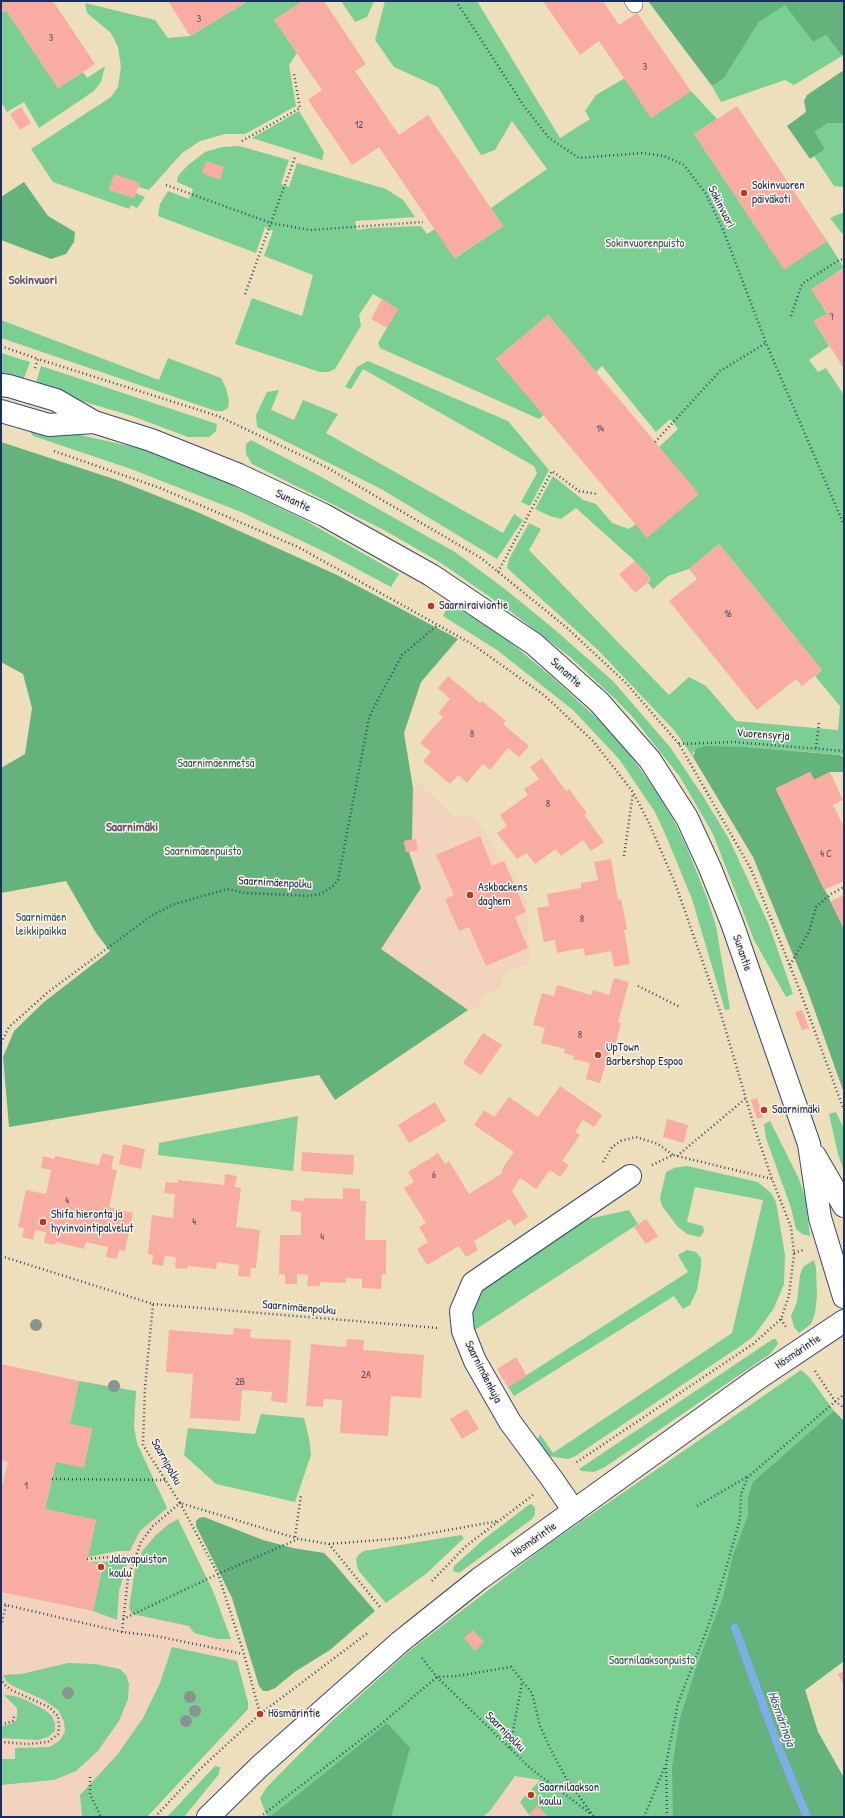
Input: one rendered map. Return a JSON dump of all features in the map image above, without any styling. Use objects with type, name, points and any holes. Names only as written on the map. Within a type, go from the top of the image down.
[{"type":"street","name":"Sunantie","points":[[1,385],[56,400],[94,422],[151,440],[239,475],[331,519],[431,575],[534,644],[599,702],[650,760],[687,818],[710,868],[732,923],[809,1144],[844,1206]]},
{"type":"street","name":"Sunantie","points":[[1,411],[49,425],[94,422]]},
{"type":"street","name":"Sunantie","points":[[809,1144],[820,1218],[844,1296]]},
{"type":"street","name":"Saarnimäenkuja","points":[[574,1511],[510,1422],[475,1361],[463,1331],[460,1311],[473,1283],[630,1176]]},
{"type":"street","name":"Hösmärintie","points":[[208,1817],[259,1767],[405,1638],[479,1578],[758,1379],[844,1321]]},
{"type":"path","name":"Sokinvuori","points":[[456,1],[524,106],[549,138],[579,158],[642,153],[664,156],[684,165],[706,194],[724,232],[766,343],[844,523]]},
{"type":"path","points":[[242,141],[300,108],[294,74]]},
{"type":"path","points":[[245,294],[295,157]]},
{"type":"path","points":[[166,185],[271,223],[310,230],[423,222]]},
{"type":"path","points":[[791,316],[802,284],[839,260],[844,259]]},
{"type":"path","points":[[655,442],[720,371],[766,343]]},
{"type":"path","points":[[1,346],[38,359]]},
{"type":"path","points":[[52,451],[160,488],[298,547],[472,644],[545,696],[593,741],[633,792],[676,883],[720,1011],[772,1179],[791,1227],[794,1253],[789,1296]]},
{"type":"path","points":[[498,572],[552,471],[579,491],[596,494]]},
{"type":"path","name":"Saarnimäenpolku","points":[[1,1043],[9,1027],[48,992],[151,916],[172,905],[228,889],[245,893],[310,896],[321,894],[333,886],[338,880],[371,712],[402,655],[438,625]]},
{"type":"path","points":[[816,749],[818,723]]},
{"type":"path","name":"Vuorensyrjä","points":[[680,744],[734,742],[844,751]]},
{"type":"path","points":[[624,856],[633,792]]},
{"type":"path","points":[[790,966],[809,932],[816,907],[831,894],[844,887]]},
{"type":"path","points":[[638,986],[680,1007]]},
{"type":"path","points":[[630,1176],[675,1156],[746,1099]]},
{"type":"path","points":[[601,1165],[612,1147],[621,1141],[636,1137],[647,1139],[658,1144],[675,1156],[772,1179]]},
{"type":"path","points":[[1,1256],[154,1304]]},
{"type":"path","name":"Saarnimäenpolku","points":[[154,1304],[442,1329]]},
{"type":"path","name":"Saarnipolku","points":[[154,1304],[146,1387],[143,1445],[180,1503],[299,1539],[329,1544],[404,1538],[498,1521]]},
{"type":"path","points":[[697,1506],[748,1477],[844,1394]]},
{"type":"path","points":[[666,1817],[666,1764],[678,1703],[709,1624],[740,1519],[741,1494],[748,1477]]},
{"type":"path","points":[[52,1479],[165,1480]]},
{"type":"path","points":[[295,1537],[301,1495]]},
{"type":"path","points":[[122,1632],[122,1619],[128,1578],[141,1542],[153,1526],[180,1503],[218,1574],[244,1654],[260,1714]]},
{"type":"path","points":[[122,1619],[218,1574],[299,1539]]},
{"type":"path","points":[[329,1544],[380,1607]]},
{"type":"path","points":[[88,1559],[121,1556],[135,1558]]},
{"type":"path","points":[[1,1602],[6,1605],[122,1632],[156,1636],[244,1654]]},
{"type":"path","points":[[1,1626],[6,1605]]},
{"type":"path","name":"Saarnipolku","points":[[418,1654],[437,1677],[530,1768],[594,1817]]},
{"type":"path","points":[[260,1817],[380,1725],[437,1677],[457,1676],[510,1667],[532,1693],[540,1726],[560,1767],[566,1778],[594,1817]]},
{"type":"path","points":[[1,1678],[3,1684],[11,1690],[49,1707],[58,1716],[59,1726],[58,1734],[48,1742],[28,1744],[1,1742]]},
{"type":"path","points":[[510,1748],[522,1681]]},
{"type":"path","points":[[1,1724],[13,1721],[14,1716]]},
{"type":"path","points":[[644,1817],[666,1764]]},
{"type":"path","points":[[90,1777],[90,1794],[101,1817]]},
{"type":"shaded area","name":"Askbackens daghem","points":[[419,783],[455,817],[464,814],[482,826],[497,853],[516,875],[527,902],[530,956],[527,966],[519,966],[506,972],[499,988],[487,994],[475,1010],[468,1010],[380,949],[421,888],[406,852],[404,841],[412,839],[413,787]]},
{"type":"shaded area","name":"Jalavapuiston koulu","points":[[1,1364],[79,1381],[136,1391],[134,1427],[137,1443],[167,1508],[178,1519],[213,1591],[231,1639],[248,1702],[147,1817],[1,1817]]},
{"type":"shaded area","name":"Saarnilaakson koulu","points":[[515,1776],[541,1780],[588,1817],[483,1817],[490,1811]]},
{"type":"green space","points":[[248,1],[303,1],[274,20],[297,53],[289,65],[296,106],[245,134],[225,134],[200,141],[182,153],[149,190],[138,187],[114,175],[109,190],[134,198],[136,193],[145,197],[137,208],[131,205],[129,209],[53,182],[31,149],[111,97],[118,87],[121,67],[118,47],[111,33],[87,13],[85,3],[155,20],[168,38],[190,36]]},
{"type":"green space","points":[[341,1],[374,1],[367,17],[355,22]]},
{"type":"green space","name":"Sokinvuorenpuisto","points":[[385,1],[477,1],[560,138],[590,119],[585,111],[596,95],[625,78],[651,118],[691,91],[717,119],[694,134],[784,269],[827,241],[844,268],[812,289],[827,314],[814,321],[829,346],[809,360],[818,372],[826,368],[844,395],[844,755],[746,747],[693,752],[693,757],[674,730],[598,650],[507,568],[509,559],[529,523],[541,529],[529,550],[669,695],[689,677],[706,686],[736,721],[838,730],[840,706],[815,676],[822,670],[719,544],[689,569],[668,576],[653,589],[648,583],[651,579],[635,561],[576,508],[561,519],[535,509],[553,476],[583,500],[596,504],[612,523],[629,529],[636,524],[659,447],[678,429],[670,419],[656,432],[602,366],[596,372],[548,315],[496,359],[544,415],[539,419],[380,348],[378,343],[398,309],[373,294],[359,315],[361,326],[335,369],[328,372],[320,372],[235,344],[252,298],[302,316],[313,275],[264,256],[273,231],[265,227],[256,253],[158,216],[160,204],[168,191],[189,199],[193,189],[177,182],[178,176],[188,165],[205,152],[222,147],[239,146],[289,160],[281,184],[289,187],[297,163],[386,189],[403,200],[415,217],[355,221],[357,230],[421,226],[427,234],[435,229],[455,258],[503,226],[491,208],[547,169],[512,121],[495,150],[481,155],[438,87],[394,67],[375,40]]},
{"type":"green space","points":[[648,1],[844,1],[844,54],[842,56],[826,35],[813,42],[785,5],[759,22],[724,78],[712,86]]},
{"type":"green space","points":[[785,4],[813,42],[826,35],[842,56],[794,85],[785,80],[721,102],[712,86],[724,78],[759,22]]},
{"type":"green space","points":[[6,10],[58,88],[83,72],[87,78],[105,66],[101,82],[94,91],[39,128],[24,102],[7,112],[1,102],[1,13]]},
{"type":"green space","points":[[844,70],[844,123],[828,123],[815,132],[825,149],[810,159],[787,126],[806,112],[804,101],[807,95]]},
{"type":"green space","points":[[299,111],[324,152],[322,160],[252,138]]},
{"type":"green space","points":[[828,123],[844,123],[844,187],[834,186],[814,156],[825,149],[815,132]]},
{"type":"green space","points":[[24,182],[48,216],[75,232],[74,242],[66,254],[51,259],[1,240],[1,197]]},
{"type":"green space","points":[[844,212],[844,236],[830,218]]},
{"type":"green space","points":[[1,320],[159,380],[168,358],[221,378],[226,388],[229,401],[228,408],[223,411],[216,411],[1,338]]},
{"type":"green space","points":[[1,353],[30,362],[24,378],[9,379],[1,376]]},
{"type":"green space","points":[[368,361],[508,421],[549,470],[530,506],[521,502],[537,473],[534,466],[363,369],[351,389],[345,387],[357,367]]},
{"type":"green space","points":[[41,366],[217,424],[216,431],[209,437],[188,437],[132,416],[35,387]]},
{"type":"green space","points":[[279,390],[271,410],[294,420],[303,400],[338,414],[326,433],[503,533],[514,514],[523,520],[497,559],[383,490],[257,427],[256,415],[267,392]]},
{"type":"green space","points":[[32,424],[142,449],[221,480],[301,518],[399,574],[391,587],[329,554],[241,512],[131,469],[33,436],[30,431]]},
{"type":"green space","points":[[251,440],[316,474],[455,552],[505,589],[554,629],[613,681],[670,747],[703,796],[729,839],[769,925],[793,994],[786,997],[754,940],[713,834],[680,777],[631,715],[569,656],[510,611],[441,563],[384,530],[252,464],[246,454],[246,444]]},
{"type":"green space","name":"Saarnimäenmetsä","points":[[1,442],[120,481],[195,511],[337,575],[458,639],[421,682],[404,733],[413,788],[412,840],[404,841],[406,852],[409,852],[421,888],[381,949],[468,1010],[335,1100],[319,1075],[9,1127],[3,1057],[14,1031],[44,1002],[110,951],[96,933],[66,881],[1,893],[1,768],[25,754],[32,708],[23,674],[1,662]]},
{"type":"green space","points":[[450,603],[505,638],[552,677],[602,723],[630,755],[656,791],[674,821],[687,848],[707,898],[716,926],[730,1009],[725,1010],[692,899],[666,836],[655,812],[619,759],[573,710],[497,650],[443,616]]},
{"type":"green space","points":[[704,746],[746,747],[840,755],[844,757],[844,772],[830,772],[814,780],[810,772],[776,789],[844,929],[844,1093],[807,989],[753,857],[693,757],[696,749]]},
{"type":"green space","points":[[836,1112],[844,1129],[844,1172],[838,1154],[829,1114]]},
{"type":"green space","points":[[298,1116],[293,1171],[158,1155],[159,1143]]},
{"type":"green space","points":[[770,1121],[799,1179],[805,1197],[810,1236],[802,1234],[796,1229],[791,1208],[766,1138],[764,1124]]},
{"type":"green space","points":[[687,1166],[758,1182],[771,1193],[776,1202],[785,1255],[784,1284],[774,1308],[754,1336],[574,1457],[568,1459],[548,1456],[539,1444],[538,1439],[540,1434],[553,1453],[732,1333],[763,1200],[695,1187],[687,1222],[703,1226],[704,1232],[700,1237],[687,1234],[677,1226],[662,1206],[660,1198],[666,1172],[674,1168]]},
{"type":"green space","points":[[629,1210],[638,1224],[475,1330],[473,1315],[474,1302],[480,1291],[489,1282],[588,1219]]},
{"type":"green space","points":[[687,1250],[696,1252],[701,1258],[697,1290],[690,1305],[683,1309],[674,1296],[514,1396],[508,1387],[688,1272],[678,1255]]},
{"type":"green space","points":[[814,1260],[816,1268],[817,1296],[815,1313],[811,1324],[799,1333],[794,1327],[791,1316],[797,1302],[800,1275],[803,1267]]},
{"type":"green space","points":[[773,1339],[776,1339],[778,1344],[770,1354],[605,1467],[594,1472],[581,1471],[579,1469]]},
{"type":"green space","name":"Saarnilaaksonpuisto","points":[[801,1370],[810,1378],[834,1411],[844,1421],[844,1661],[805,1690],[818,1732],[844,1778],[844,1817],[548,1817],[537,1806],[529,1815],[520,1802],[540,1780],[515,1776],[490,1811],[483,1817],[267,1817],[260,1798],[267,1787],[332,1721],[408,1652],[547,1545]]},
{"type":"green space","points":[[79,1381],[136,1391],[134,1427],[137,1443],[167,1508],[140,1531],[130,1551],[118,1551],[88,1557],[96,1520],[45,1509],[56,1462],[84,1467],[92,1429],[70,1424]]},
{"type":"green space","points":[[834,1411],[844,1421],[844,1661],[805,1690],[818,1732],[844,1778],[844,1817],[673,1817],[672,1767],[680,1718],[696,1668],[723,1597],[733,1555],[748,1516],[748,1498],[753,1482]]},
{"type":"green space","points":[[261,1414],[304,1418],[311,1455],[295,1502],[216,1484],[184,1455],[188,1428],[255,1434]]},
{"type":"green space","points":[[530,1504],[535,1508],[535,1514],[532,1519],[459,1573],[453,1571],[454,1566],[484,1539]]},
{"type":"green space","points":[[204,1517],[263,1540],[293,1548],[324,1553],[375,1611],[330,1650],[296,1671],[275,1688],[268,1691],[263,1691],[259,1686],[232,1598],[196,1526],[196,1521],[199,1518]]},
{"type":"green space","points":[[178,1519],[213,1591],[231,1639],[217,1639],[194,1633],[189,1626],[132,1614],[129,1608],[135,1569],[143,1550],[156,1535],[169,1524]]},
{"type":"green space","points":[[461,1535],[464,1538],[427,1573],[386,1603],[358,1570],[356,1560],[358,1555],[364,1551]]},
{"type":"green space","points":[[128,1561],[119,1591],[117,1620],[93,1611],[103,1565],[87,1562]]},
{"type":"green space","points":[[172,1647],[237,1661],[248,1702],[248,1709],[147,1817],[82,1817],[80,1795],[117,1755],[143,1718],[160,1683]]},
{"type":"green space","points":[[68,1663],[95,1664],[120,1669],[126,1675],[129,1684],[128,1699],[119,1721],[97,1752],[76,1771],[54,1780],[1,1785],[1,1759],[15,1759],[15,1748],[50,1747],[60,1740],[65,1732],[64,1722],[59,1711],[44,1700],[7,1682],[3,1675],[21,1674]]},
{"type":"green space","points":[[4,1695],[15,1696],[26,1700],[45,1710],[52,1716],[55,1724],[55,1731],[48,1737],[38,1740],[1,1738],[1,1727],[15,1722],[17,1717],[17,1708]]},
{"type":"green space","points":[[387,1723],[410,1748],[391,1817],[270,1817]]},
{"type":"green space","points":[[215,1766],[220,1767],[219,1774],[184,1817],[167,1817]]},
{"type":"building","points":[[1,1],[53,1],[95,64],[58,88],[6,10],[1,13]]},
{"type":"building","points":[[168,1],[248,1],[190,36]]},
{"type":"building","points":[[303,1],[324,1],[366,64],[355,71],[399,135],[428,115],[503,226],[454,258],[379,147],[352,165],[308,100],[322,90],[274,20]]},
{"type":"building","points":[[543,1],[603,1],[619,25],[637,13],[691,91],[651,118],[599,41],[580,55]]},
{"type":"building","points":[[737,106],[827,241],[784,270],[694,134]]},
{"type":"building","points":[[21,107],[31,123],[20,130],[10,114]]},
{"type":"building","points":[[206,161],[224,167],[220,180],[202,173]]},
{"type":"building","points":[[114,174],[140,183],[134,198],[109,190]]},
{"type":"building","points":[[844,269],[844,369],[814,321],[827,314],[811,289]]},
{"type":"building","points":[[382,299],[398,309],[387,328],[371,319]]},
{"type":"building","points":[[548,315],[699,494],[647,538],[496,359]]},
{"type":"building","points":[[719,544],[822,670],[802,686],[796,679],[757,710],[669,601],[697,579],[689,569]]},
{"type":"building","points":[[635,561],[651,580],[635,593],[619,574]]},
{"type":"building","points":[[448,676],[480,703],[482,701],[506,721],[503,724],[529,746],[519,757],[508,748],[490,770],[483,764],[467,783],[458,775],[450,784],[423,761],[431,752],[420,743],[443,717],[438,713],[450,699],[438,688]]},
{"type":"building","points":[[542,758],[566,791],[569,789],[587,813],[584,815],[604,842],[591,851],[583,840],[561,856],[556,849],[535,864],[527,853],[517,859],[497,833],[507,826],[500,815],[528,795],[524,789],[539,779],[530,767]]},
{"type":"building","points":[[810,772],[814,780],[830,772],[843,800],[833,805],[844,827],[844,881],[824,890],[776,788]]},
{"type":"building","points":[[480,836],[492,866],[504,861],[526,912],[515,917],[528,948],[486,966],[469,927],[459,931],[445,899],[454,895],[436,855]]},
{"type":"building","points":[[416,839],[418,851],[406,852],[404,841]]},
{"type":"building","points":[[611,859],[618,900],[621,899],[627,929],[624,930],[630,964],[614,967],[611,951],[585,956],[584,948],[557,953],[555,940],[544,942],[537,908],[549,906],[547,894],[581,888],[581,883],[598,880],[594,862]]},
{"type":"building","points":[[844,895],[844,929],[831,901]]},
{"type":"building","points":[[614,978],[629,982],[618,1022],[621,1023],[614,1050],[610,1049],[600,1083],[586,1079],[590,1063],[573,1059],[574,1056],[564,1053],[565,1049],[541,1043],[545,1028],[533,1025],[542,993],[554,996],[557,985],[591,995],[593,990],[609,995]]},
{"type":"building","points":[[802,1010],[809,1028],[802,1030],[795,1012]]},
{"type":"building","points":[[483,1033],[502,1045],[481,1075],[463,1063]]},
{"type":"building","points":[[560,1086],[602,1115],[594,1127],[583,1120],[575,1132],[580,1135],[562,1161],[569,1165],[560,1177],[550,1170],[536,1189],[520,1178],[512,1191],[528,1217],[514,1226],[510,1219],[474,1241],[478,1250],[466,1257],[459,1246],[427,1265],[417,1249],[428,1242],[419,1227],[426,1223],[404,1188],[414,1182],[408,1172],[438,1153],[445,1164],[449,1161],[469,1194],[501,1174],[504,1166],[514,1152],[474,1125],[484,1110],[494,1117],[509,1097],[538,1117]]},
{"type":"building","points":[[757,1098],[763,1117],[757,1119],[751,1100]]},
{"type":"building","points":[[435,1102],[446,1121],[409,1143],[398,1125]]},
{"type":"building","points":[[667,1119],[688,1125],[684,1143],[663,1137]]},
{"type":"building","points":[[123,1144],[145,1149],[141,1169],[119,1164]]},
{"type":"building","points":[[302,1152],[354,1155],[353,1175],[301,1171]]},
{"type":"building","points":[[102,1153],[114,1156],[111,1169],[117,1170],[109,1207],[133,1213],[125,1251],[119,1250],[117,1259],[106,1257],[108,1247],[86,1242],[84,1249],[56,1242],[55,1245],[44,1243],[46,1232],[35,1230],[33,1240],[22,1237],[24,1228],[18,1227],[26,1190],[46,1194],[51,1170],[41,1168],[43,1156],[54,1159],[55,1156],[99,1165]]},
{"type":"building","points":[[225,1174],[237,1176],[235,1187],[241,1188],[236,1227],[260,1230],[256,1268],[251,1268],[250,1277],[238,1276],[239,1265],[217,1262],[216,1269],[188,1266],[187,1269],[175,1268],[176,1257],[165,1256],[163,1266],[152,1264],[153,1255],[148,1254],[152,1215],[173,1218],[175,1194],[164,1193],[166,1182],[178,1183],[178,1180],[224,1185]]},
{"type":"building","points":[[343,1188],[360,1189],[360,1201],[366,1201],[365,1240],[386,1240],[386,1274],[382,1274],[381,1289],[362,1288],[362,1279],[346,1278],[346,1283],[320,1282],[320,1286],[307,1286],[308,1275],[297,1274],[297,1284],[285,1284],[285,1275],[279,1274],[280,1235],[301,1235],[301,1212],[291,1211],[291,1200],[304,1201],[304,1198],[343,1199]]},
{"type":"building","points":[[646,1219],[658,1236],[646,1244],[634,1227]]},
{"type":"building","points":[[234,1328],[251,1329],[250,1338],[291,1340],[287,1403],[271,1401],[272,1392],[242,1390],[240,1421],[190,1418],[193,1374],[166,1372],[169,1330],[233,1335]]},
{"type":"building","points":[[347,1339],[364,1340],[363,1350],[424,1355],[421,1398],[391,1396],[388,1436],[340,1433],[342,1400],[323,1399],[323,1407],[306,1406],[311,1344],[346,1347]]},
{"type":"building","points":[[516,1357],[527,1376],[508,1387],[497,1369]]},
{"type":"building","points":[[1,1364],[79,1381],[70,1424],[92,1428],[84,1468],[56,1462],[45,1509],[96,1520],[87,1562],[103,1565],[93,1611],[1,1592],[1,1492],[8,1462],[1,1460]]},
{"type":"building","points":[[467,1409],[479,1429],[462,1439],[450,1419]]},
{"type":"building","points":[[473,1630],[484,1642],[475,1651],[464,1638]]},
{"type":"building","points":[[844,1671],[844,1686],[838,1674]]},
{"type":"building","points":[[537,1806],[548,1817],[531,1817],[529,1815]]},
{"type":"waterway","name":"Hösmärinoja","points":[[735,1628],[780,1751],[807,1817]]},
{"type":"place","name":"Sokinvuoren päiväkoti","points":[[744,193]]},
{"type":"place","name":"Saarniraiviontie","points":[[431,606]]},
{"type":"place","name":"Askbackens daghem","points":[[470,895]]},
{"type":"place","name":"UpTown Barbershop Espoo","points":[[598,1055]]},
{"type":"place","name":"Saarnimäki","points":[[764,1110]]},
{"type":"place","name":"Shifa hieronta ja hyvinvointipalvelut","points":[[43,1222]]},
{"type":"place","name":"Jalavapuiston koulu","points":[[101,1567]]},
{"type":"place","name":"Hösmärintie","points":[[260,1714]]},
{"type":"place","name":"Saarnilaakson koulu","points":[[531,1795]]},
{"type":"district","name":"Sokinvuori","points":[[33,281]]},
{"type":"district","name":"Saarnimäki","points":[[132,828]]},
{"type":"park label","name":"Saarnimäenpuisto","points":[[203,852]]},
{"type":"park label","name":"Saarnimäen leikkipaikka","points":[[41,925]]}]
